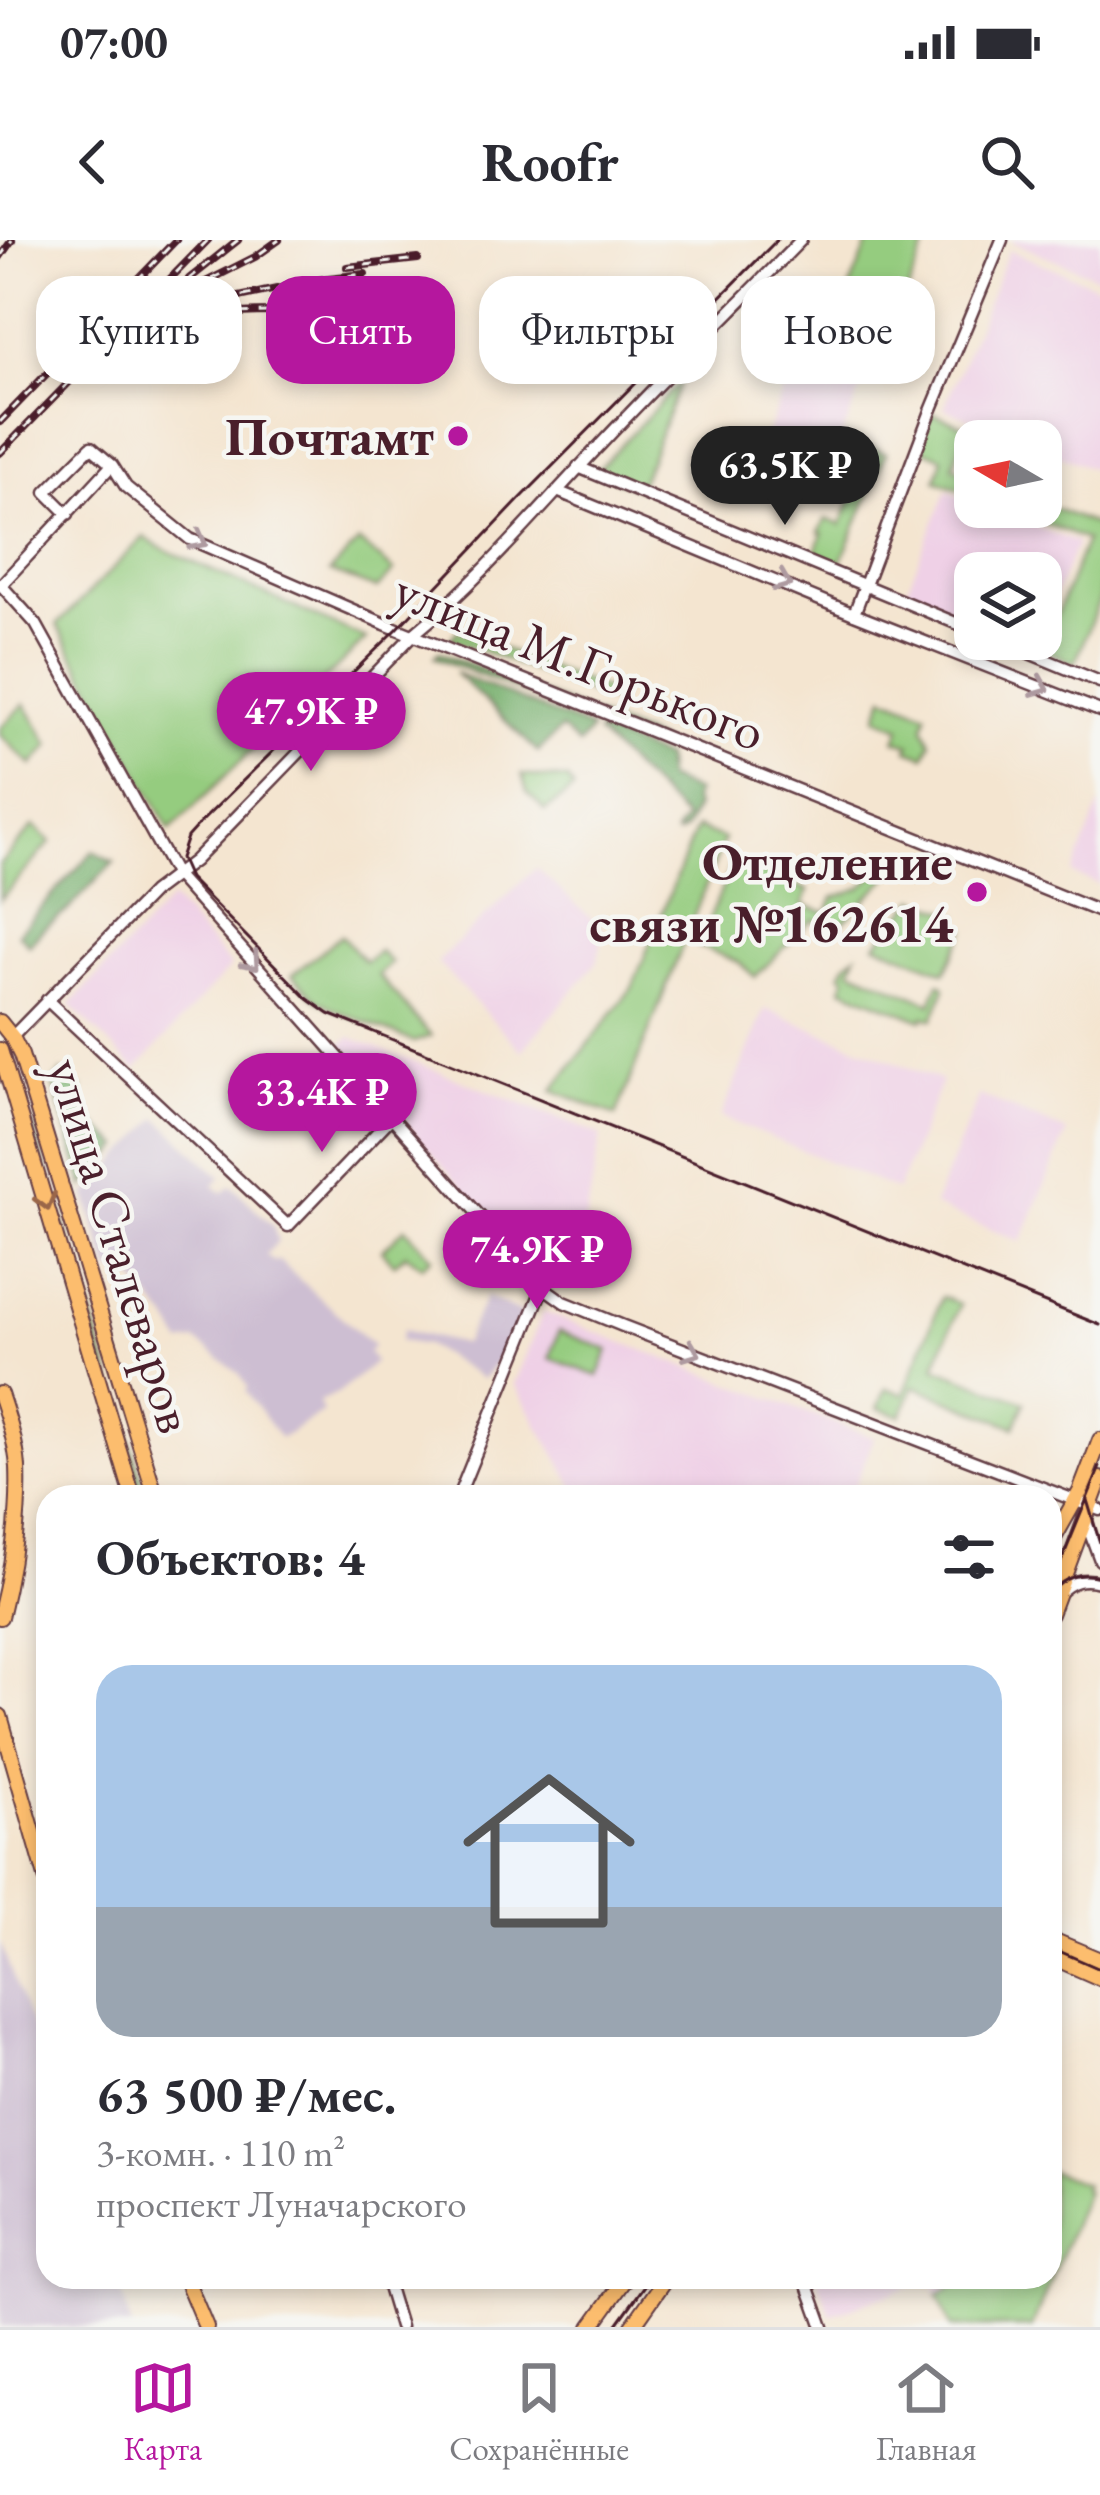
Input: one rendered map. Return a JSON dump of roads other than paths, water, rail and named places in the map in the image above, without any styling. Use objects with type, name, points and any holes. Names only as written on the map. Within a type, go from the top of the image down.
[{"type":"main road","name":"улица Сталеваров","points":[[0,1022],[21,1055],[152,1485]]},
{"type":"main road","points":[[0,1052],[13,1037]]},
{"type":"main road","name":"улица Сталеваров","points":[[0,1052],[129,1485]]},
{"type":"main road","points":[[0,1394],[18,1466],[15,1534],[0,1617]]},
{"type":"main road","points":[[1062,1582],[1087,1508],[1100,1440]]},
{"type":"main road","points":[[1062,1532],[1087,1508],[1100,1479]]},
{"type":"main road","points":[[1062,1536],[1070,1538],[1074,1550]]},
{"type":"main road","points":[[0,1716],[36,1842]]},
{"type":"main road","points":[[1062,1944],[1100,1960]]},
{"type":"main road","points":[[1062,1961],[1100,1978]]},
{"type":"main road","points":[[190,2289],[206,2327]]},
{"type":"main road","points":[[591,2327],[618,2289]]},
{"type":"main road","points":[[632,2327],[659,2289]]},
{"type":"street","points":[[13,1037],[153,892],[194,861],[801,240]]},
{"type":"street","points":[[854,614],[1002,240]]},
{"type":"street","points":[[68,514],[46,492],[91,447],[112,466],[68,514],[1,586],[40,630],[175,874],[543,1287],[564,1302],[603,1318],[1028,1485]]},
{"type":"street","name":"улица М.Горького","points":[[112,466],[126,487],[190,539],[723,763],[1100,912]]},
{"type":"street","points":[[578,467],[954,623]]},
{"type":"street","points":[[557,491],[1100,711]]},
{"type":"street","points":[[1046,660],[1100,682]]},
{"type":"street","points":[[47,1000],[288,1226],[391,1118]]},
{"type":"street","points":[[463,1485],[543,1287]]},
{"type":"street","points":[[1087,1508],[1100,1560]]},
{"type":"street","points":[[1062,1591],[1078,1580],[1100,1582]]},
{"type":"street","points":[[389,2289],[400,2327]]},
{"type":"street","points":[[809,2289],[823,2327]]},
{"type":"tram line","points":[[777,240],[196,827],[180,858],[189,878],[308,999],[329,1014],[1100,1325]]},
{"type":"tram line","points":[[1062,1560],[1100,1467]]},
{"type":"tram line","points":[[1087,1500],[1100,1543]]},
{"type":"tram line","points":[[1062,1582],[1085,1575],[1100,1577]]},
{"type":"tram line","points":[[1062,1952],[1100,1969]]},
{"type":"tram line","points":[[615,2327],[642,2289]]},
{"type":"railway","points":[[0,257],[12,240]]},
{"type":"railway","points":[[0,422],[176,240]]},
{"type":"railway","points":[[0,453],[208,240]]},
{"type":"railway","points":[[193,276],[238,240]]},
{"type":"railway","points":[[217,276],[279,240]]},
{"type":"railway","points":[[347,267],[418,259]]},
{"type":"railway","points":[[242,296],[365,274]]},
{"type":"railway","points":[[242,313],[266,312]]},
{"type":"place","name":"Почтамт","points":[[458,436]]},
{"type":"place","name":"Отделение связи №162614","points":[[977,892]]}]
